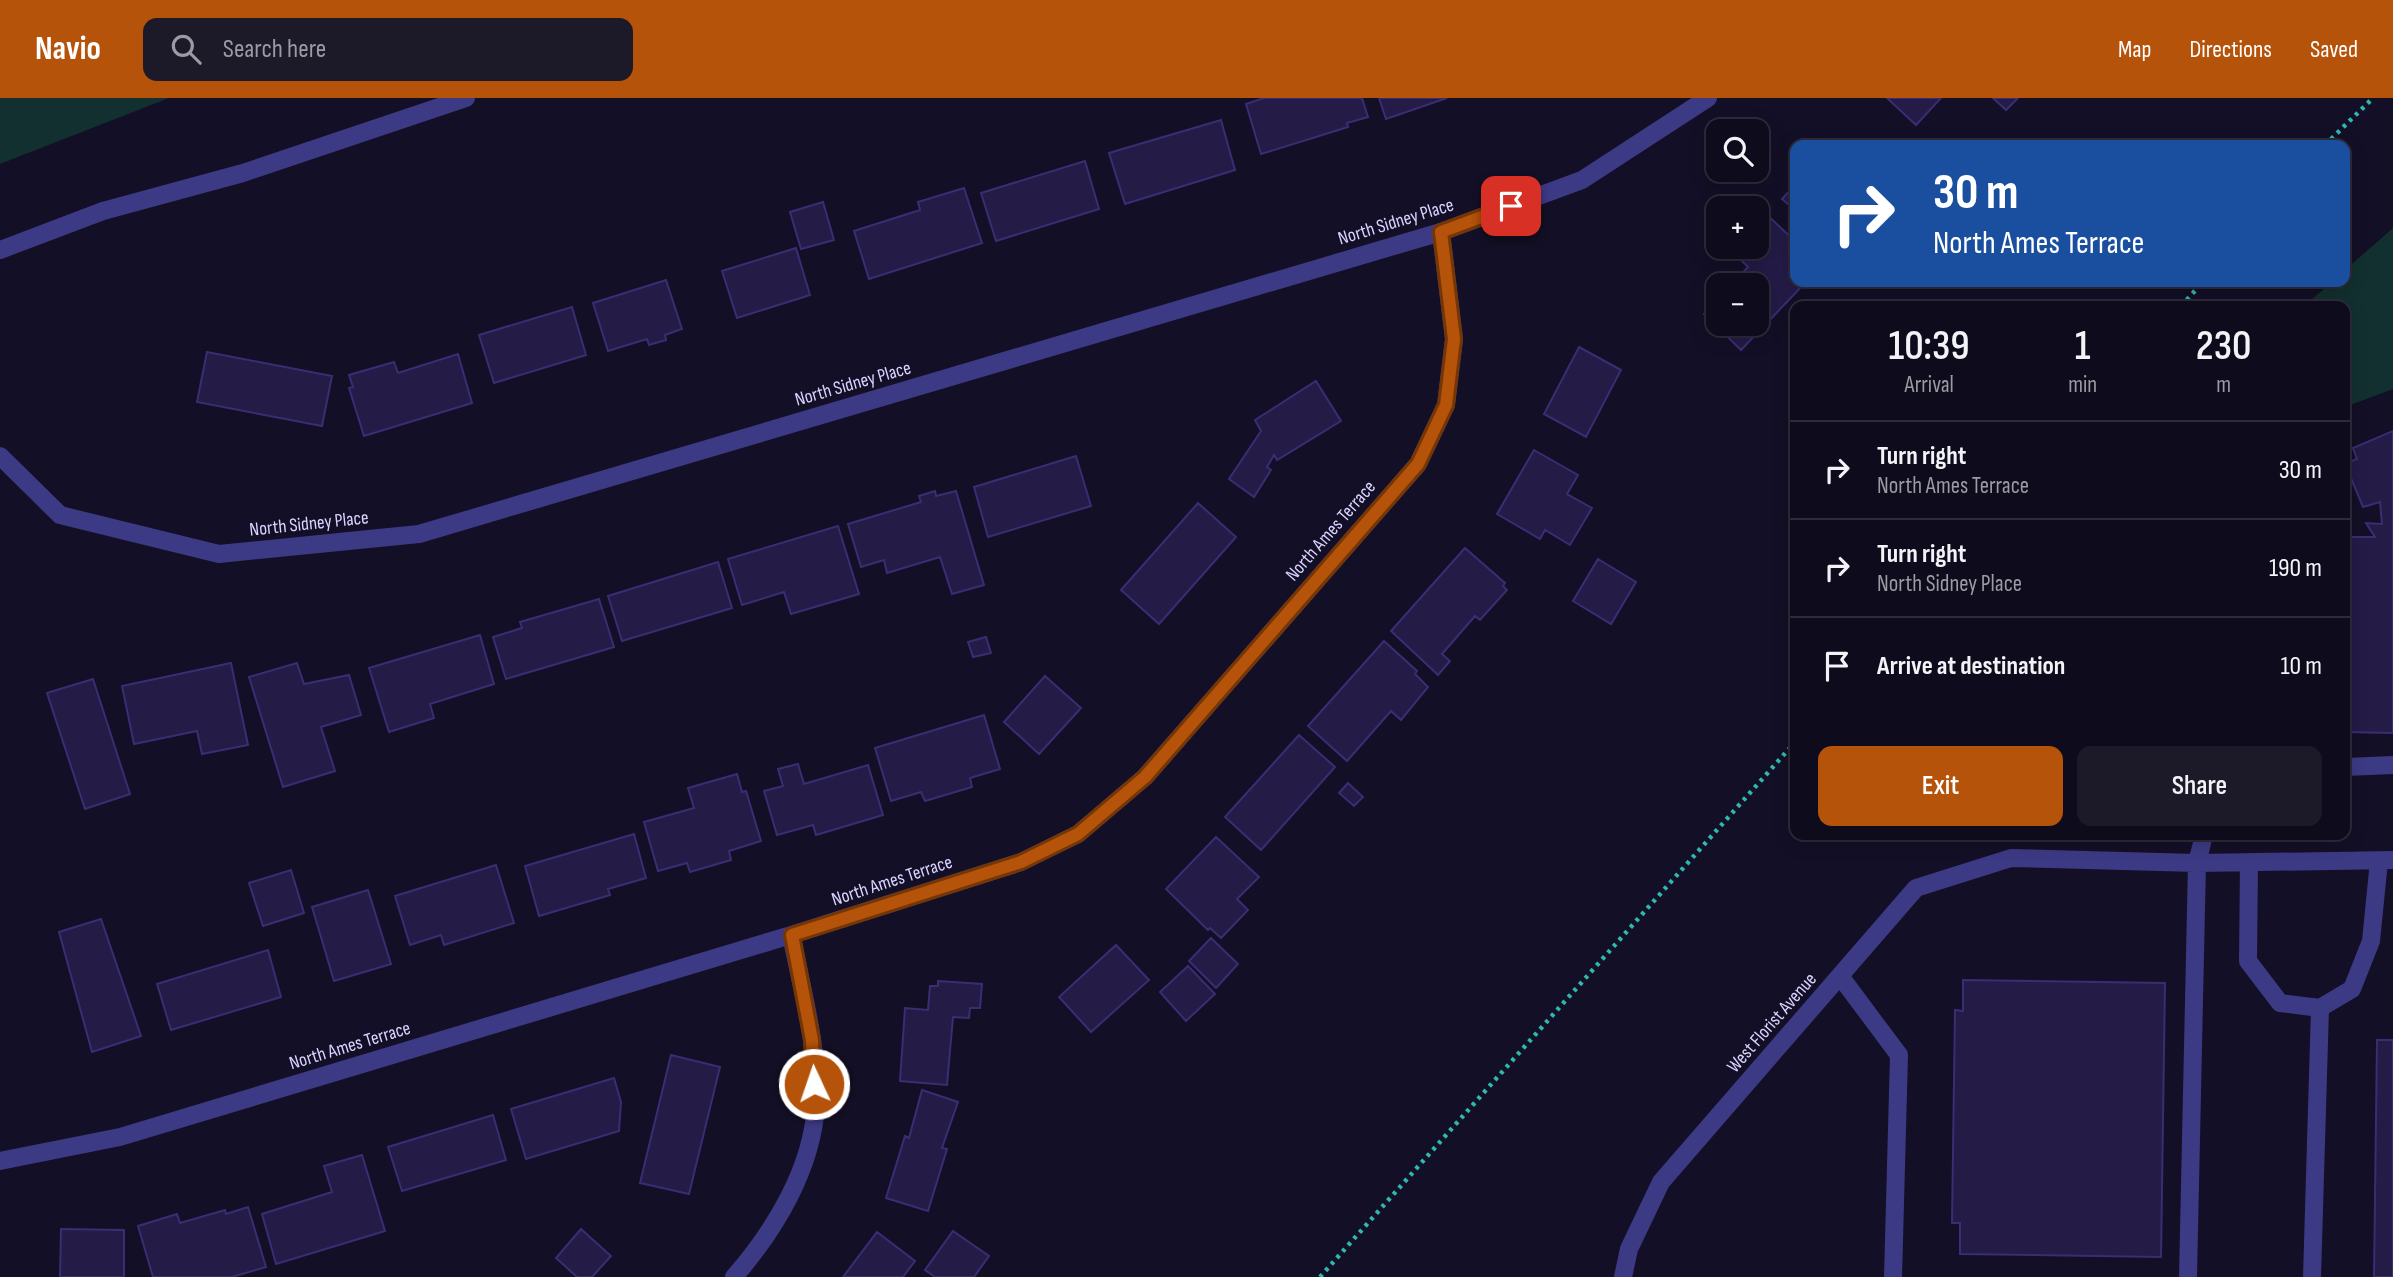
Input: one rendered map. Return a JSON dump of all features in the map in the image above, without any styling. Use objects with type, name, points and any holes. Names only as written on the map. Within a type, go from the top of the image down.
[{"type":"street","points":[[0,250],[103,211],[243,173],[466,98]]},
{"type":"street","name":"North Sidney Place","points":[[0,456],[60,515],[219,554],[419,534],[1441,232],[1582,180],[1707,98]]},
{"type":"street","name":"North Ames Terrace","points":[[0,1161],[121,1137],[792,935],[1021,862],[1078,834],[1145,777],[1418,464],[1446,405],[1454,339],[1441,232]]},
{"type":"street","points":[[2350,767],[2393,765]]},
{"type":"street","points":[[2189,1277],[2197,863],[2203,840]]},
{"type":"street","name":"West Florist Avenue","points":[[1623,1277],[1629,1250],[1661,1182],[1916,888],[2011,858],[2197,863],[2386,861]]},
{"type":"street","points":[[2249,862],[2248,961],[2280,1003],[2320,1008],[2352,989],[2371,940],[2386,861]]},
{"type":"street","points":[[734,1277],[754,1254],[801,1174],[816,1106],[812,1040],[792,935]]},
{"type":"street","points":[[1840,976],[1899,1055],[1893,1277]]},
{"type":"street","points":[[2312,1277],[2320,1008]]},
{"type":"path","points":[[2330,140],[2373,98]]},
{"type":"path","points":[[2186,301],[2198,287]]},
{"type":"path","points":[[1320,1277],[1790,748]]},
{"type":"green space","points":[[0,98],[169,98],[0,164]]},
{"type":"green space","points":[[2393,228],[2393,389],[2350,405],[2350,301],[2310,301],[2326,287],[2350,287],[2350,266]]},
{"type":"building","points":[[1264,98],[1362,98],[1368,117],[1347,123],[1348,127],[1261,154],[1246,104]]},
{"type":"building","points":[[1379,98],[1447,98],[1386,119]]},
{"type":"building","points":[[1887,98],[1941,98],[1916,125]]},
{"type":"building","points":[[1993,98],[2018,98],[2006,110]]},
{"type":"building","points":[[1221,120],[1235,170],[1125,204],[1109,153]]},
{"type":"building","points":[[1085,161],[1099,209],[996,241],[981,193]]},
{"type":"building","points":[[964,188],[982,243],[869,279],[854,231],[920,210],[918,202]]},
{"type":"building","points":[[1790,190],[1790,206],[1782,199]]},
{"type":"building","points":[[823,202],[834,240],[801,249],[790,212]]},
{"type":"building","points":[[1769,217],[1790,236],[1790,287],[1801,287],[1769,321],[1769,273],[1742,273],[1748,267],[1741,260],[1769,259]]},
{"type":"building","points":[[796,248],[810,295],[737,318],[722,271]]},
{"type":"building","points":[[666,280],[682,329],[665,335],[666,340],[649,345],[647,339],[608,351],[593,303]]},
{"type":"building","points":[[572,307],[586,355],[494,383],[479,335]]},
{"type":"building","points":[[1727,336],[1754,336],[1741,350]]},
{"type":"building","points":[[1579,347],[1621,370],[1586,437],[1544,414]]},
{"type":"building","points":[[207,352],[332,376],[322,426],[197,402]]},
{"type":"building","points":[[458,354],[472,403],[364,436],[349,388],[353,387],[349,375],[394,362],[398,373]]},
{"type":"building","points":[[1316,381],[1341,421],[1277,460],[1274,455],[1267,467],[1271,470],[1254,497],[1229,479],[1261,431],[1255,420]]},
{"type":"building","points":[[2393,431],[2393,733],[2350,732],[2350,537],[2375,537],[2366,523],[2382,524],[2380,502],[2363,507],[2350,476],[2350,462],[2357,459],[2353,448]]},
{"type":"building","points":[[1534,450],[1578,475],[1567,494],[1592,508],[1570,545],[1545,530],[1540,539],[1497,514]]},
{"type":"building","points":[[1076,456],[1091,506],[988,537],[974,487]]},
{"type":"building","points":[[935,491],[936,496],[956,491],[984,585],[952,594],[940,557],[887,573],[884,560],[861,567],[848,524],[921,502],[919,496]]},
{"type":"building","points":[[1198,503],[1236,537],[1159,624],[1121,590]]},
{"type":"building","points":[[838,526],[859,594],[791,614],[784,592],[742,605],[728,559]]},
{"type":"building","points":[[1465,548],[1505,583],[1503,586],[1507,590],[1480,620],[1475,616],[1442,654],[1450,661],[1438,675],[1391,631]]},
{"type":"building","points":[[1598,559],[1636,582],[1611,624],[1573,601]]},
{"type":"building","points":[[718,562],[732,608],[622,641],[608,596]]},
{"type":"building","points":[[599,599],[614,647],[506,679],[493,637],[522,628],[520,622]]},
{"type":"building","points":[[480,635],[494,684],[430,704],[434,718],[389,732],[369,668]]},
{"type":"building","points":[[986,637],[991,653],[973,657],[968,642]]},
{"type":"building","points":[[1384,641],[1417,671],[1415,674],[1428,687],[1401,720],[1391,711],[1347,761],[1308,726]]},
{"type":"building","points":[[231,663],[248,745],[202,754],[197,731],[134,744],[122,686]]},
{"type":"building","points":[[297,663],[304,684],[349,675],[361,715],[321,727],[335,771],[283,787],[249,677]]},
{"type":"building","points":[[1045,676],[1081,708],[1039,754],[1004,722]]},
{"type":"building","points":[[93,679],[130,794],[85,809],[47,693]]},
{"type":"building","points":[[984,715],[1000,769],[970,778],[972,787],[925,801],[921,792],[891,801],[875,748]]},
{"type":"building","points":[[1299,735],[1335,767],[1261,850],[1225,817]]},
{"type":"building","points":[[798,764],[804,784],[868,765],[883,815],[816,835],[813,825],[777,835],[764,791],[783,786],[778,769]]},
{"type":"building","points":[[737,774],[742,792],[746,791],[761,841],[729,851],[731,860],[690,872],[687,863],[658,871],[644,822],[694,808],[688,788]]},
{"type":"building","points":[[1348,783],[1363,797],[1354,806],[1339,793]]},
{"type":"building","points":[[634,834],[646,878],[608,889],[610,895],[539,916],[525,866]]},
{"type":"building","points":[[1216,837],[1259,877],[1237,899],[1248,910],[1221,938],[1210,928],[1208,930],[1166,889]]},
{"type":"building","points":[[496,865],[514,923],[444,945],[441,935],[410,945],[395,896]]},
{"type":"building","points":[[291,870],[304,913],[263,926],[249,883]]},
{"type":"building","points":[[368,890],[391,964],[334,981],[312,907]]},
{"type":"building","points":[[101,919],[141,1036],[92,1052],[59,932]]},
{"type":"building","points":[[1211,938],[1238,964],[1216,988],[1189,961]]},
{"type":"building","points":[[1116,945],[1149,980],[1091,1032],[1059,997]]},
{"type":"building","points":[[268,950],[281,997],[171,1030],[157,984]]},
{"type":"building","points":[[1188,966],[1215,994],[1186,1021],[1160,992]]},
{"type":"building","points":[[1963,980],[2165,983],[2161,1257],[1960,1254],[1960,1223],[1952,1223],[1955,1010],[1963,1011]]},
{"type":"building","points":[[938,981],[982,984],[980,1008],[970,1008],[969,1018],[953,1017],[947,1085],[900,1081],[905,1008],[928,1010],[930,986],[938,986]]},
{"type":"building","points":[[2377,1040],[2393,1040],[2393,1277],[2374,1277]]},
{"type":"building","points":[[671,1055],[720,1067],[689,1194],[640,1183]]},
{"type":"building","points":[[614,1078],[621,1102],[619,1131],[526,1159],[511,1109]]},
{"type":"building","points":[[922,1090],[958,1102],[942,1148],[947,1149],[928,1211],[886,1198],[905,1136],[909,1138]]},
{"type":"building","points":[[493,1115],[506,1160],[402,1191],[388,1147]]},
{"type":"building","points":[[362,1155],[385,1231],[276,1264],[262,1214],[332,1192],[324,1166]]},
{"type":"building","points":[[248,1207],[266,1267],[232,1277],[153,1277],[138,1226],[177,1214],[180,1223],[225,1210],[226,1214]]},
{"type":"building","points":[[61,1229],[124,1230],[124,1277],[60,1277]]},
{"type":"building","points":[[581,1229],[611,1256],[592,1277],[577,1277],[556,1258]]},
{"type":"building","points":[[953,1231],[989,1256],[974,1277],[935,1277],[925,1270]]},
{"type":"building","points":[[877,1232],[915,1261],[903,1277],[843,1277]]},
{"type":"route","points":[[814,1084],[812,1040],[792,935],[1021,862],[1078,834],[1145,777],[1418,464],[1446,405],[1454,339],[1441,232],[1511,206]]}]
